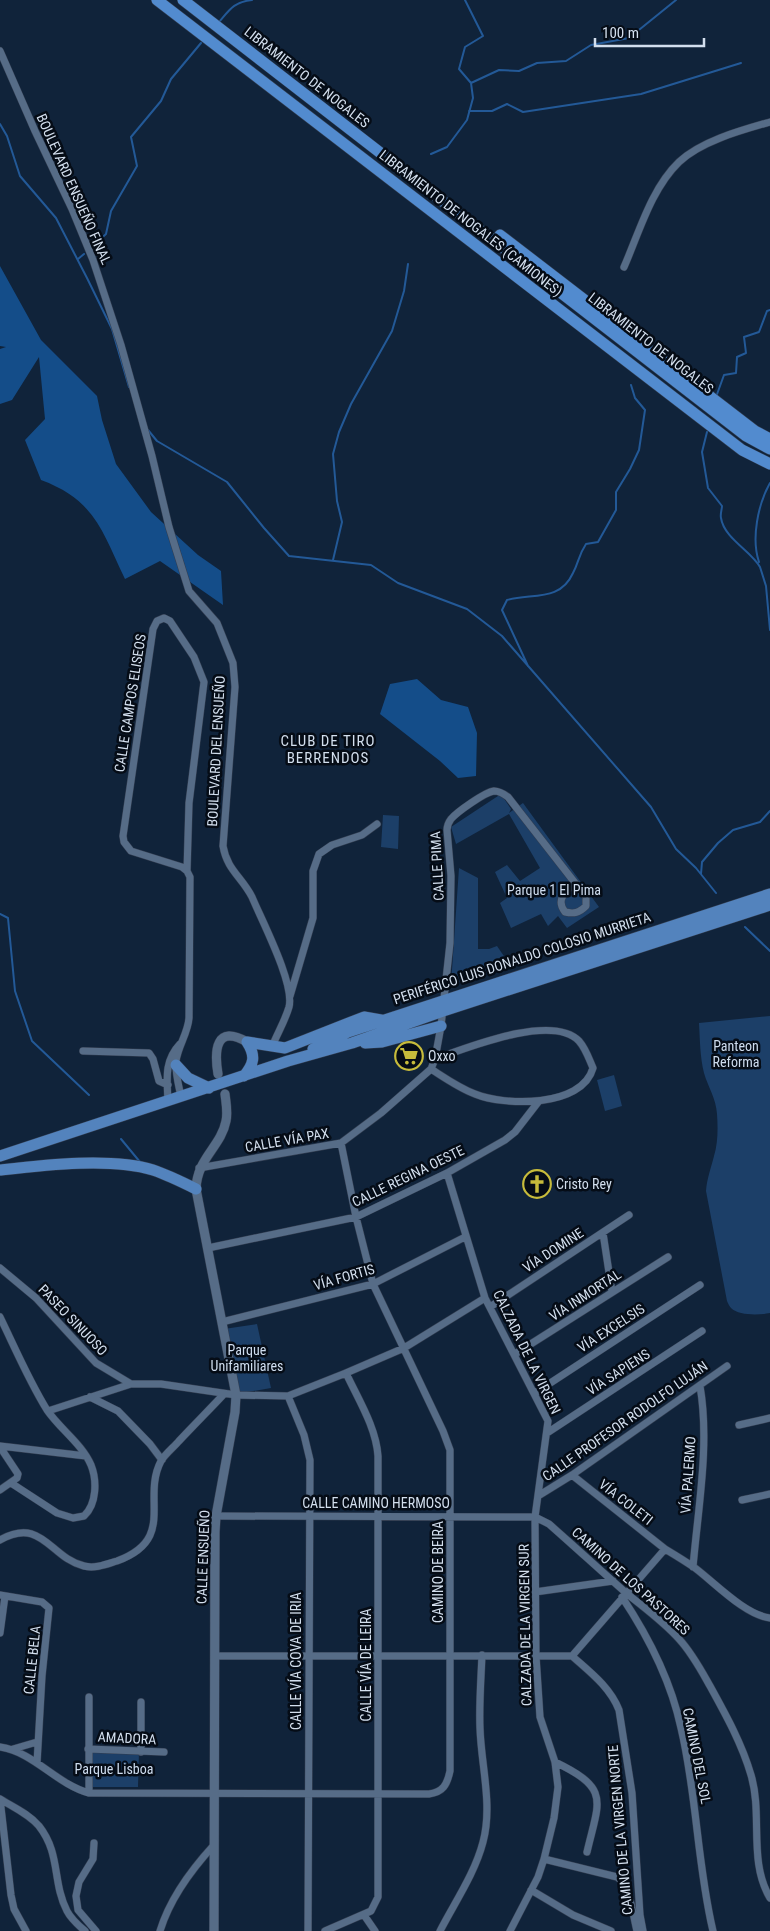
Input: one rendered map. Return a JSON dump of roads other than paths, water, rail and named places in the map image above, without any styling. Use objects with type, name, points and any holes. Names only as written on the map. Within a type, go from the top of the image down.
[{"type":"highway","name":"LIBRAMIENTO DE NOGALES (CAMIONES)","points":[[157,0],[734,444],[750,455],[770,464]]},
{"type":"highway","points":[[167,0],[745,445],[770,458]]},
{"type":"highway","name":"LIBRAMIENTO DE NOGALES","points":[[184,0],[746,436],[770,449]]},
{"type":"highway","name":"LIBRAMIENTO DE NOGALES","points":[[195,0],[747,425],[770,439]]},
{"type":"main road","name":"PERIFÉRICO LUIS DONALDO COLOSIO MURRIETA","points":[[0,1156],[288,1061],[352,1043],[444,1005],[770,894]]},
{"type":"main road","name":"PERIFÉRICO LUIS DONALDO COLOSIO MURRIETA","points":[[288,1061],[348,1032],[382,1020],[444,1005],[770,905]]},
{"type":"main road","points":[[247,1042],[281,1048],[291,1046],[364,1017],[382,1020]]},
{"type":"main road","points":[[348,1032],[352,1043],[382,1042],[441,1026]]},
{"type":"main road","points":[[244,1076],[254,1062],[253,1052],[247,1042]]},
{"type":"main road","points":[[175,1059],[188,1078],[209,1088]]},
{"type":"main road","points":[[0,1170],[52,1164],[84,1163],[138,1167],[167,1176],[196,1189]]},
{"type":"street","name":"BOULEVARD ENSUEÑO FINAL","points":[[0,51],[72,209],[93,260],[114,322],[152,456]]},
{"type":"street","points":[[624,267],[653,200],[666,177],[679,161],[697,149],[723,137],[770,122]]},
{"type":"street","name":"BOULEVARD DEL ENSUEÑO","points":[[152,456],[169,527],[189,591],[217,624],[233,663],[235,686],[223,846],[224,855],[228,864],[252,897],[287,982],[290,998]]},
{"type":"street","name":"CALLE CAMPOS ELISEOS","points":[[175,1059],[189,1024],[191,884],[187,871],[189,803],[204,682],[194,657],[170,622],[164,618],[157,621],[154,629],[123,836],[126,846],[130,851],[182,867],[187,871]]},
{"type":"street","name":"CALLE PIMA","points":[[444,1005],[452,909],[447,830],[448,823],[452,818],[485,794],[496,791],[502,793],[508,797],[575,883]]},
{"type":"street","points":[[272,1047],[288,1007],[313,918],[313,871],[319,854],[332,845],[362,835],[377,824]]},
{"type":"street","name":"CALLE VÍA PAX","points":[[199,1168],[341,1143],[381,1113],[431,1070],[435,1059],[444,1005]]},
{"type":"street","points":[[431,1070],[475,1094],[492,1099],[539,1101],[559,1097],[575,1090],[591,1074],[593,1068],[587,1052],[578,1040],[554,1031],[523,1032],[435,1059]]},
{"type":"street","points":[[218,1074],[216,1057],[220,1041],[229,1036],[234,1036],[247,1042]]},
{"type":"street","points":[[83,1051],[149,1053],[153,1059],[160,1081],[168,1085]]},
{"type":"street","points":[[168,1101],[167,1066],[175,1059]]},
{"type":"street","points":[[175,1059],[181,1097]]},
{"type":"street","points":[[199,1168],[222,1132],[226,1122],[225,1094]]},
{"type":"street","name":"CALLE REGINA OESTE","points":[[208,1248],[356,1217],[447,1173],[510,1137],[539,1101]]},
{"type":"street","name":"CAMINO DE BEIRA","points":[[89,1793],[214,1795],[429,1794],[439,1792],[448,1781],[450,1771],[451,1458],[448,1441],[373,1284],[356,1217],[341,1143]]},
{"type":"street","name":"CALLE ENSUEÑO","points":[[199,1168],[196,1189],[236,1395],[235,1412],[216,1516],[214,1931]]},
{"type":"street","name":"CALZADA DE LA VIRGEN","points":[[447,1173],[485,1298],[547,1416],[548,1434],[535,1517]]},
{"type":"street","name":"VÍA DOMINE","points":[[490,1307],[629,1215]]},
{"type":"street","points":[[603,1232],[612,1292]]},
{"type":"street","name":"VÍA FORTIS","points":[[222,1322],[373,1284],[465,1237]]},
{"type":"street","name":"VÍA INMORTAL","points":[[515,1354],[668,1257]]},
{"type":"street","name":"PASEO SINUOSO","points":[[0,1268],[36,1298],[96,1363],[131,1384]]},
{"type":"street","name":"VÍA EXCELSIS","points":[[535,1393],[700,1285]]},
{"type":"street","points":[[48,1411],[131,1384],[161,1384],[236,1395],[288,1396],[404,1348],[485,1298]]},
{"type":"street","points":[[0,1317],[48,1411],[86,1456],[93,1473],[95,1486],[92,1506],[84,1516],[73,1518],[57,1514],[11,1483]]},
{"type":"street","name":"VÍA SAPIENS","points":[[548,1434],[702,1331]]},
{"type":"street","name":"CALLE PROFESOR RODOLFO LUJÁN","points":[[538,1496],[572,1475],[727,1366]]},
{"type":"street","name":"CALLE VÍA DE LEIRA","points":[[346,1373],[372,1429],[377,1447],[379,1657],[378,1897],[371,1910],[364,1915]]},
{"type":"street","name":"VÍA PALERMO","points":[[694,1567],[704,1438],[704,1408],[700,1386]]},
{"type":"street","points":[[0,1540],[14,1533],[29,1532],[49,1542],[69,1558],[84,1566],[101,1566],[130,1555],[144,1544],[150,1536],[154,1525],[155,1486],[162,1460],[224,1394]]},
{"type":"street","name":"CALLE VÍA COVA DE IRIA","points":[[288,1396],[308,1447],[310,1460],[308,1516],[308,1931]]},
{"type":"street","points":[[90,1397],[118,1411],[150,1444],[162,1460]]},
{"type":"street","points":[[739,1425],[770,1418]]},
{"type":"street","points":[[0,1446],[86,1456]]},
{"type":"street","points":[[0,1446],[17,1471],[17,1478],[0,1490]]},
{"type":"street","name":"VÍA COLETI","points":[[572,1475],[665,1548],[694,1567],[746,1608],[770,1618]]},
{"type":"street","points":[[742,1500],[770,1494]]},
{"type":"street","name":"CALLE CAMINO HERMOSO","points":[[216,1516],[535,1517]]},
{"type":"street","name":"CAMINO DE LOS PASTORES","points":[[535,1517],[549,1524],[613,1581],[624,1594],[662,1622],[686,1647],[728,1719],[743,1751],[753,1782],[758,1857],[763,1882],[770,1898]]},
{"type":"street","name":"CALZADA DE LA VIRGEN SUR","points":[[510,1931],[544,1859],[554,1818],[558,1787],[555,1762],[540,1717],[536,1656],[535,1517]]},
{"type":"street","points":[[215,1656],[572,1656],[665,1548]]},
{"type":"street","points":[[536,1592],[613,1581]]},
{"type":"street","name":"CAMINO DEL SOL","points":[[624,1594],[670,1690],[681,1726],[690,1772],[707,1902],[713,1931]]},
{"type":"street","name":"CALLE BELA","points":[[0,1633],[2,1595],[42,1602],[49,1608],[37,1742],[37,1763]]},
{"type":"street","points":[[440,1931],[475,1862],[483,1842],[487,1824],[487,1802],[480,1729],[482,1655]]},
{"type":"street","name":"CAMINO DE LA VIRGEN NORTE","points":[[572,1656],[608,1689],[615,1698],[619,1710],[632,1793],[640,1931]]},
{"type":"street","points":[[0,1747],[13,1749],[37,1763],[62,1782],[89,1793],[89,1696]]},
{"type":"street","points":[[141,1702],[141,1752]]},
{"type":"street","points":[[13,1749],[37,1742]]},
{"type":"street","name":"AMADORA","points":[[88,1749],[164,1752]]},
{"type":"street","points":[[555,1762],[575,1771],[596,1791],[598,1804],[587,1852]]},
{"type":"street","points":[[0,1799],[11,1894],[14,1909],[26,1931]]},
{"type":"street","points":[[0,1799],[26,1814],[45,1835],[56,1860],[60,1888],[66,1910],[84,1931]]},
{"type":"street","points":[[94,1843],[93,1859],[79,1882],[76,1896],[78,1910],[96,1931]]},
{"type":"street","points":[[160,1931],[164,1918],[178,1892],[198,1862],[214,1845]]},
{"type":"street","points":[[544,1859],[617,1877],[626,1889],[640,1931]]},
{"type":"street","points":[[531,1890],[573,1915],[611,1931]]},
{"type":"street","points":[[325,1931],[364,1915],[375,1931]]},
{"type":"waterway","points":[[219,22],[237,4],[252,0]]},
{"type":"waterway","points":[[431,154],[447,147],[467,120],[473,98],[471,83],[459,69],[465,47],[483,36],[465,0]]},
{"type":"waterway","points":[[471,83],[499,70],[519,71],[537,63],[566,61],[591,45],[629,38],[676,0]]},
{"type":"waterway","points":[[94,245],[106,234],[111,211],[137,166],[131,137],[161,101],[171,79],[201,43]]},
{"type":"waterway","points":[[469,111],[492,111],[507,104],[523,112],[641,94],[741,63]]},
{"type":"waterway","points":[[0,124],[7,136],[20,176],[56,218],[87,278],[112,329],[129,387]]},
{"type":"waterway","points":[[78,259],[84,254]]},
{"type":"waterway","points":[[333,560],[342,522],[337,501],[333,454],[339,432],[351,404],[392,331],[404,291],[408,264]]},
{"type":"waterway","points":[[716,397],[724,375],[736,373],[737,357],[746,353],[744,337],[759,332],[767,311],[770,310]]},
{"type":"waterway","points":[[528,666],[502,610],[507,600],[544,595],[561,588],[573,573],[586,544],[598,542],[616,510],[616,492],[639,450],[645,410],[635,398],[631,385]]},
{"type":"waterway","points":[[148,430],[157,441],[227,482],[289,556],[371,565],[398,583],[467,609],[502,636],[651,807],[676,849],[696,868],[716,893]]},
{"type":"waterway","points":[[707,432],[702,452],[708,488],[722,506],[721,518],[727,532],[751,555],[760,567]]},
{"type":"waterway","points":[[759,562],[756,543],[757,522],[762,501],[770,483]]},
{"type":"waterway","points":[[760,567],[766,586],[770,630]]},
{"type":"waterway","points":[[701,874],[702,862],[718,843],[733,830],[760,822],[770,811]]},
{"type":"waterway","points":[[0,914],[8,918],[15,991],[32,1041],[89,1095]]},
{"type":"waterway","points":[[745,927],[770,951]]},
{"type":"waterway","points":[[121,1139],[140,1162]]},
{"type":"place","name":"Oxxo","points":[[409,1056]]},
{"type":"place","name":"Cristo Rey","points":[[537,1184]]},
{"type":"district","name":"CLUB DE TIRO BERRENDOS","points":[[328,750]]},
{"type":"park label","name":"Parque 1 El Pima","points":[[554,890]]},
{"type":"park label","name":"Panteon Reforma","points":[[736,1054]]},
{"type":"park label","name":"Parque Unifamiliares","points":[[247,1358]]},
{"type":"park label","name":"Parque Lisboa","points":[[114,1769]]}]
